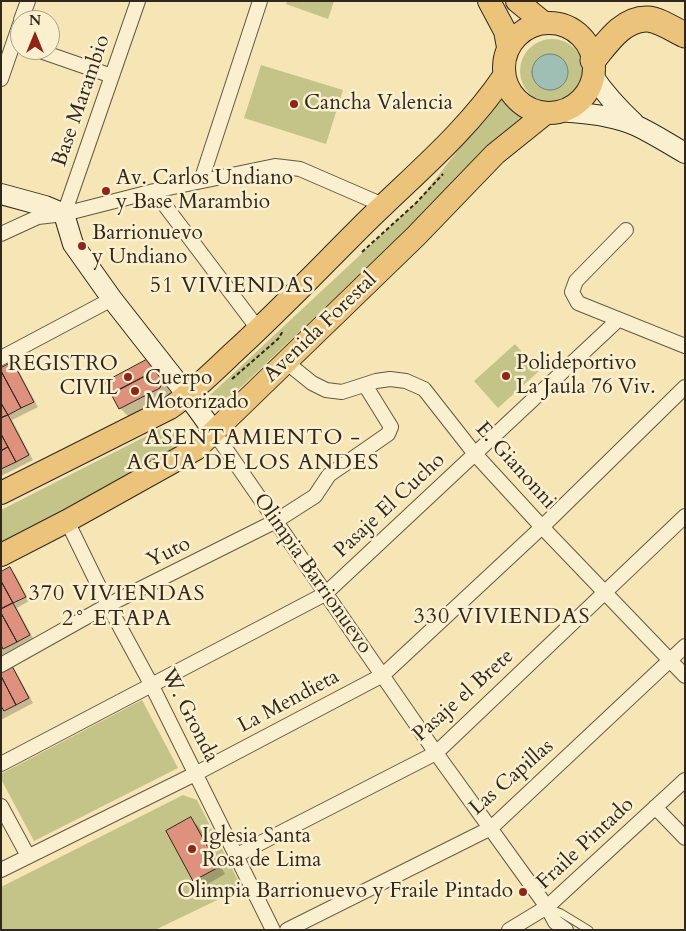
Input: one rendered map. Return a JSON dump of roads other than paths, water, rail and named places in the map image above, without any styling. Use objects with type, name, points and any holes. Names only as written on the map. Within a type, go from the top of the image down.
[{"type":"highway","points":[[593,68],[621,28],[635,21],[650,19],[685,35]]},
{"type":"main road","points":[[489,1],[505,31],[508,47]]},
{"type":"main road","points":[[517,1],[544,23]]},
{"type":"main road","points":[[544,23],[558,24],[572,29],[584,39],[591,52],[593,68],[592,81],[585,94],[575,104],[554,112],[532,110],[519,102],[510,90],[504,76],[504,62],[508,47],[517,35],[529,27],[544,23]]},
{"type":"main road","name":"Avenida Forestal","points":[[1,493],[170,408],[188,396],[259,330],[383,205],[466,126],[504,76]]},
{"type":"main road","name":"Avenida Forestal","points":[[1,555],[67,521],[196,449],[416,236],[495,154],[554,112]]},
{"type":"street","name":"Base Marambio","points":[[64,214],[138,1]]},
{"type":"street","points":[[201,182],[260,1]]},
{"type":"street","points":[[1,78],[10,48]]},
{"type":"street","points":[[60,58],[112,76]]},
{"type":"street","points":[[593,68],[614,104],[637,126]]},
{"type":"street","points":[[554,112],[603,115],[637,126],[685,153]]},
{"type":"street","points":[[1,234],[38,217],[64,214],[154,191],[275,166],[300,169],[383,205]]},
{"type":"street","points":[[154,191],[259,330]]},
{"type":"street","points":[[1,194],[45,206],[64,214]]},
{"type":"street","name":"Olimpia Barrionuevo","points":[[64,214],[74,244],[112,299],[214,432],[555,922],[566,930]]},
{"type":"street","points":[[626,230],[576,281],[572,292],[578,303],[685,346]]},
{"type":"street","points":[[1,358],[112,299]]},
{"type":"street","name":"Pasaje El Cucho","points":[[1,764],[326,594],[618,320]]},
{"type":"street","name":"E. Gianonni","points":[[286,362],[312,383],[326,390],[342,392],[365,384],[390,379],[406,382],[424,389],[475,454],[685,676]]},
{"type":"street","name":"Yuto","points":[[1,665],[108,605],[276,521],[315,496],[329,474],[388,434],[390,427],[365,384]]},
{"type":"street","name":"La Mendieta","points":[[1,870],[195,774],[383,675],[542,527],[685,387]]},
{"type":"street","name":"Pasaje el Brete","points":[[235,856],[436,752],[685,516]]},
{"type":"street","name":"W. Gronda","points":[[67,521],[108,605],[151,684],[273,930]]},
{"type":"street","name":"Las Capillas","points":[[287,930],[491,828],[685,646]]},
{"type":"street","name":"Fraile Pintado","points":[[509,930],[547,908],[685,780]]},
{"type":"street","points":[[1,806],[28,856]]},
{"type":"street","points":[[655,807],[685,838]]},
{"type":"lane","points":[[547,908],[561,912],[589,930]]},
{"type":"water","points":[[550,54],[557,55],[563,59],[567,65],[567,79],[563,85],[557,89],[550,90],[543,89],[537,85],[533,79],[532,72],[533,65],[537,59],[543,55]]},
{"type":"place","name":"Cancha Valencia","points":[[294,104]]},
{"type":"place","name":"Av. Carlos Undiano y Base Marambio","points":[[106,191]]},
{"type":"place","name":"Barrionuevo y Undiano","points":[[82,246]]},
{"type":"place","name":"Polideportivo La Jaula 76 Viv.","points":[[506,376]]},
{"type":"place","name":"REGISTRO CIVIL","points":[[128,377]]},
{"type":"place","name":"Cuerpo Motorizado","points":[[135,391]]},
{"type":"place","name":"Iglesia Santa Rosa de Lima","points":[[192,849]]},
{"type":"place","name":"Olimpia Barrionuevo y Fraile Pintado","points":[[523,892]]},
{"type":"district","name":"51 VIVIENDAS","points":[[232,287]]},
{"type":"district","name":"ASENTAMIENTO - AGUA DE LOS ANDES","points":[[253,452]]},
{"type":"district","name":"370 VIVIENDAS 2° ETAPA","points":[[117,608]]},
{"type":"district","name":"330 VIVIENDAS","points":[[502,618]]}]
